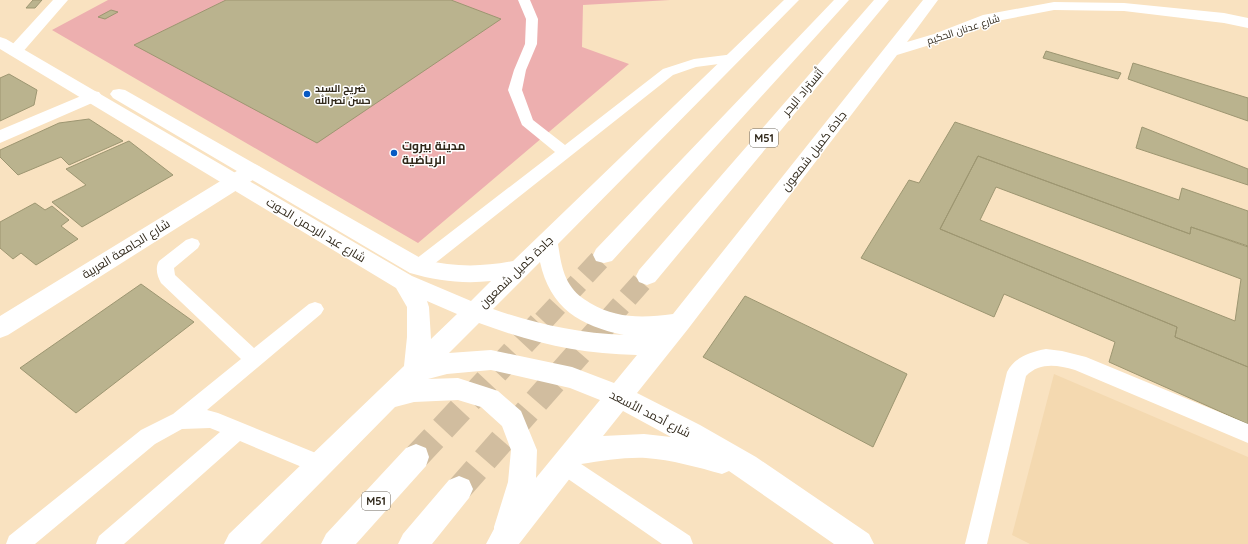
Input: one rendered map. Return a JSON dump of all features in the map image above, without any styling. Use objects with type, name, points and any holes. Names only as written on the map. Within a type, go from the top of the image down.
[{"type":"main road","points":[[13,44],[61,0]]},
{"type":"main road","name":"جادة كميل شمعون","points":[[239,544],[792,0]]},
{"type":"main road","points":[[604,255],[842,0]]},
{"type":"main road","name":"أتستراد البحر","points":[[647,276],[882,0]]},
{"type":"main road","name":"جادة كميل شمعون","points":[[502,543],[659,346],[680,322],[893,51],[931,0]]},
{"type":"main road","name":"شارع عدنان الحكيم","points":[[893,51],[940,37],[988,18],[1054,6],[1124,7],[1224,18],[1248,23]]},
{"type":"main road","name":"شارع عبد الرحمن الحوت","points":[[0,26],[13,44],[93,96],[244,176]]},
{"type":"main road","name":"شارع عبد الرحمن الحوت","points":[[13,44],[244,176],[411,274],[474,313],[521,329],[560,339],[609,345],[659,346]]},
{"type":"main road","points":[[0,137],[93,96]]},
{"type":"main road","name":"شارع الجامعة العربية","points":[[0,328],[244,176]]},
{"type":"main road","points":[[547,242],[555,278],[562,293],[577,306],[601,319],[613,323],[637,327],[680,322]]},
{"type":"main road","name":"شارع عبد الرحمن الحوت","points":[[411,274],[442,273],[468,275],[495,273],[522,267]]},
{"type":"main road","points":[[411,274],[418,307],[419,337],[415,372]]},
{"type":"main road","name":"شارع أحمد الأسعد","points":[[415,372],[447,364],[490,360],[572,378],[619,396],[691,434],[746,466],[859,544]]},
{"type":"main road","points":[[389,398],[414,391],[458,389],[489,399],[512,418],[524,450],[522,482],[513,514],[502,543]]},
{"type":"main road","points":[[569,459],[609,447],[644,446],[680,451],[746,466]]},
{"type":"main road","name":"M51","points":[[336,544],[416,457]]},
{"type":"main road","points":[[413,544],[459,490]]},
{"type":"lane","points":[[524,0],[532,19],[531,44],[520,70],[515,90],[527,122],[565,153]]},
{"type":"lane","points":[[411,274],[668,72],[694,62],[734,58]]},
{"type":"lane","points":[[192,244],[165,266],[167,278],[253,360]]},
{"type":"lane","points":[[17,544],[148,437],[180,420],[315,309]]},
{"type":"lane","points":[[976,544],[1017,372],[1022,366],[1043,356],[1058,357],[1079,363],[1248,434]]},
{"type":"lane","points":[[180,420],[211,420],[321,465]]},
{"type":"lane","points":[[107,544],[237,430]]},
{"type":"lane","points":[[569,459],[682,544]]},
{"type":"shaded area","name":"مدينة بيروت الرياضية","points":[[108,0],[670,0],[583,5],[582,47],[629,64],[418,243],[52,30]]},
{"type":"shaded area","points":[[1054,374],[1248,457],[1248,544],[1030,544],[1012,535]]},
{"type":"building","points":[[33,0],[42,0],[35,8],[26,8]]},
{"type":"building","name":"ضريح السيد حسن نصرالله","points":[[226,0],[451,0],[501,19],[317,143],[134,45]]},
{"type":"building","points":[[111,10],[118,12],[105,19],[98,17]]},
{"type":"building","points":[[1046,51],[1121,73],[1118,79],[1043,58]]},
{"type":"building","points":[[1133,63],[1248,98],[1248,121],[1128,79]]},
{"type":"building","points":[[9,74],[37,90],[34,105],[0,121],[0,78]]},
{"type":"building","points":[[89,119],[123,141],[69,165],[61,157],[18,175],[0,157],[0,150],[59,123]]},
{"type":"building","points":[[955,122],[1179,200],[1182,188],[1248,211],[1248,247],[1191,227],[1190,234],[978,156],[940,229],[1177,327],[1175,337],[1248,367],[1248,424],[1109,362],[1115,342],[1004,294],[994,317],[861,258],[909,180],[919,183]]},
{"type":"building","points":[[1142,127],[1248,169],[1248,185],[1136,148]]},
{"type":"building","points":[[129,141],[173,175],[82,227],[52,202],[86,185],[66,169]]},
{"type":"building","points":[[978,156],[1190,234],[1191,227],[1248,246],[1248,367],[1175,337],[1177,327],[940,229]],"holes":[[[996,187],[1241,279],[1235,321],[980,220]]]},
{"type":"building","points":[[35,203],[45,210],[52,206],[69,220],[61,226],[78,239],[36,265],[21,253],[13,259],[0,248],[0,222]]},
{"type":"building","points":[[141,284],[194,322],[76,413],[20,368]]},
{"type":"building","points":[[745,296],[907,374],[873,447],[703,357]]},
{"type":"tunnel","points":[[543,321],[604,255]]},
{"type":"tunnel","points":[[607,321],[647,276]]},
{"type":"tunnel","points":[[416,457],[544,320]]},
{"type":"tunnel","points":[[459,489],[608,320]]},
{"type":"place","name":"ضريح السيد حسن نصرالله","points":[[307,94]]},
{"type":"place","name":"مدينة بيروت الرياضية","points":[[394,153]]}]
